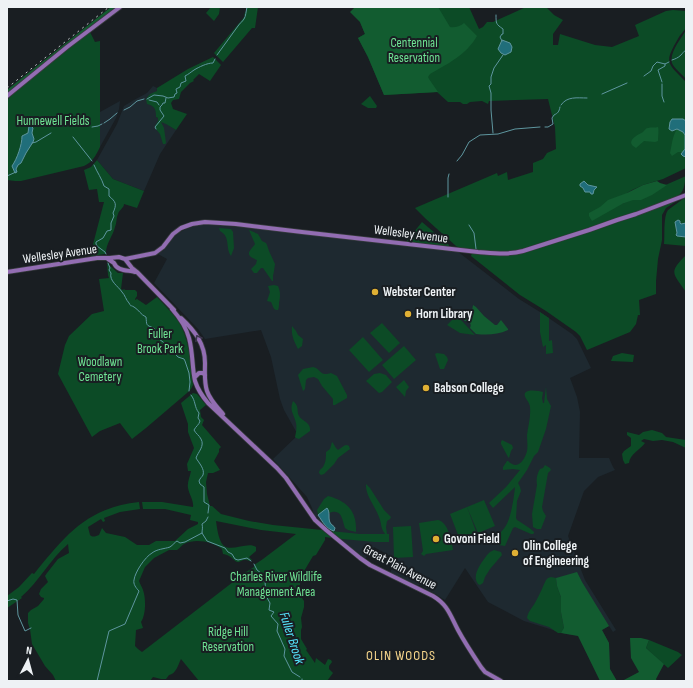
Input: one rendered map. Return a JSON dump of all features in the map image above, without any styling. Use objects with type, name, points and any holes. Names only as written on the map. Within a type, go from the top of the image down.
[{"type":"main road","points":[[7,96],[67,47],[120,7]]},
{"type":"main road","name":"Wellesley Avenue","points":[[125,259],[136,256],[150,255],[164,246],[179,229],[190,224],[205,222],[236,224],[470,251],[511,253],[523,251],[582,233],[686,195]]},
{"type":"main road","points":[[122,269],[126,268],[131,260],[136,256]]},
{"type":"main road","points":[[114,263],[116,258],[119,257],[125,259],[128,264]]},
{"type":"main road","name":"Wellesley Avenue","points":[[7,272],[97,258],[116,258]]},
{"type":"main road","points":[[105,258],[114,263],[116,267],[139,274]]},
{"type":"main road","name":"Great Plain Avenue","points":[[128,264],[193,329],[199,338],[204,354],[205,383],[207,392],[212,401],[232,425]]},
{"type":"main road","name":"Great Plain Avenue","points":[[172,309],[183,323],[189,337],[196,385],[201,395],[208,403],[280,471],[315,520],[326,530],[370,565],[433,596],[442,602],[481,667],[485,672],[500,681]]},
{"type":"main road","points":[[195,376],[196,374],[200,373],[205,376]]},
{"type":"main road","points":[[201,395],[205,395],[207,392]]},
{"type":"shaded area","points":[[153,86],[157,88],[156,117],[176,130],[160,154],[144,191],[113,179],[97,160],[117,124],[124,106],[147,93]]},
{"type":"shaded area","points":[[120,101],[116,118],[100,147],[100,112]]},
{"type":"shaded area","name":"Babson College","points":[[200,225],[235,226],[457,251],[519,299],[572,334],[577,339],[591,368],[570,378],[577,397],[580,412],[579,458],[609,458],[615,470],[598,477],[584,491],[568,536],[585,580],[616,630],[613,632],[609,626],[602,630],[609,643],[610,669],[617,681],[590,637],[566,634],[524,621],[488,602],[465,568],[445,600],[420,585],[390,573],[396,559],[374,547],[365,559],[319,520],[314,514],[307,497],[273,459],[298,435],[284,410],[280,399],[271,357],[261,330],[205,339],[198,329],[154,283],[167,259],[158,254],[164,250],[179,233],[187,228]]},
{"type":"green space","points":[[111,7],[116,7],[7,93],[7,90]]},
{"type":"green space","points":[[211,7],[220,7],[219,14],[214,21],[206,13]]},
{"type":"green space","points":[[246,7],[258,7],[255,28],[252,28],[223,62],[214,53],[245,16]]},
{"type":"green space","name":"Centennial Reservation","points":[[355,7],[438,7],[450,27],[458,26],[464,23],[477,36],[473,43],[462,53],[430,74],[428,77],[438,92],[384,95],[368,57],[358,38],[365,34],[360,22],[350,12]]},
{"type":"green space","name":"Centennial Reservation","points":[[387,7],[469,7],[479,29],[487,22],[493,22],[526,7],[546,7],[554,15],[563,20],[553,34],[553,45],[558,45],[560,34],[595,45],[612,47],[639,36],[635,25],[666,11],[686,11],[686,27],[671,52],[669,62],[674,70],[686,82],[686,168],[663,179],[632,190],[627,193],[622,204],[686,176],[683,191],[676,197],[629,215],[521,250],[501,252],[465,249],[456,246],[415,208],[497,173],[498,176],[507,172],[508,180],[533,172],[533,163],[543,159],[547,153],[556,149],[555,127],[548,99],[489,101],[488,104],[482,101],[463,104],[460,102],[448,102],[437,92],[384,95],[368,57],[358,38],[365,34],[360,22]]},
{"type":"green space","points":[[686,30],[686,79],[674,67],[672,57],[678,42]]},
{"type":"green space","name":"Hunnewell Fields","points":[[90,32],[95,42],[100,41],[100,147],[97,153],[92,160],[84,166],[21,181],[7,180],[7,100],[19,88]]},
{"type":"green space","points":[[213,57],[221,65],[210,81],[199,74],[193,80],[194,81],[181,92],[179,99],[173,100],[171,103],[173,109],[187,114],[176,130],[161,122],[164,128],[166,143],[163,144],[160,134],[155,128],[158,118],[156,117],[155,110],[152,106],[147,104],[146,99],[150,94],[157,91],[157,88],[188,69]]},
{"type":"green space","points":[[370,96],[377,106],[376,108],[368,108],[361,104]]},
{"type":"green space","points":[[658,127],[658,141],[644,141],[636,148],[633,146],[631,141],[635,137],[647,128]]},
{"type":"green space","points":[[677,129],[685,135],[685,149],[683,152],[678,152],[672,156],[670,153],[673,138]]},
{"type":"green space","points":[[97,160],[113,179],[144,191],[137,208],[124,204],[117,217],[106,253],[91,256],[104,202],[99,202],[97,189],[89,190],[84,170],[91,167]]},
{"type":"green space","points":[[657,181],[667,185],[652,195],[641,200],[633,200],[622,204],[592,221],[589,216],[589,213],[600,207],[608,200],[643,185]]},
{"type":"green space","points":[[684,196],[686,196],[686,223],[681,224],[678,220],[675,222],[676,235],[686,237],[686,246],[664,244],[666,213],[683,199]]},
{"type":"green space","points":[[678,200],[666,208],[662,215],[662,240],[658,259],[656,294],[639,300],[640,315],[638,315],[636,324],[630,332],[587,350],[580,336],[576,332],[520,295],[471,256],[472,253],[515,254]]},
{"type":"green space","points":[[422,222],[449,245],[449,247],[406,242]]},
{"type":"green space","points":[[219,228],[231,229],[233,232],[234,248],[231,256],[228,249],[226,236],[220,231]]},
{"type":"green space","points":[[249,230],[258,234],[262,241],[267,245],[275,264],[273,281],[263,268],[261,268],[257,273],[254,273],[251,269],[256,264],[257,260],[249,255],[249,252],[255,244]]},
{"type":"green space","points":[[686,255],[686,292],[674,273],[680,261]]},
{"type":"green space","name":"Woodlawn Cemetery","points":[[107,263],[118,273],[123,273],[121,289],[135,290],[137,292],[137,296],[135,300],[137,299],[146,305],[157,297],[173,315],[182,328],[187,343],[190,360],[193,385],[191,389],[132,439],[120,423],[100,431],[92,437],[58,374],[65,345],[69,336],[92,314],[104,311],[99,279],[109,278]]},
{"type":"green space","points":[[268,286],[278,286],[280,291],[278,310],[274,309],[271,302],[267,301],[270,292]]},
{"type":"green space","points":[[473,305],[495,325],[497,325],[501,320],[508,330],[492,334],[476,334],[470,328],[470,323],[462,318],[463,313],[472,311]]},
{"type":"green space","points":[[540,312],[549,318],[549,341],[552,340],[553,353],[546,354],[546,345],[543,347],[540,332]]},
{"type":"green space","points":[[456,316],[475,335],[460,333],[447,325]]},
{"type":"green space","points":[[382,323],[400,343],[389,353],[370,333]]},
{"type":"green space","points":[[292,326],[298,335],[303,339],[302,346],[298,349],[292,335]]},
{"type":"green space","points":[[363,337],[383,360],[369,372],[349,350]]},
{"type":"green space","points":[[404,346],[416,360],[394,379],[382,365]]},
{"type":"green space","points":[[622,353],[634,355],[633,362],[611,361],[613,356]]},
{"type":"green space","points":[[435,354],[444,354],[447,357],[448,360],[444,369],[440,369]]},
{"type":"green space","points":[[313,367],[324,374],[331,373],[337,376],[347,395],[347,398],[333,405],[333,399],[318,379],[314,377],[306,380],[305,389],[303,391],[298,375],[303,369]]},
{"type":"green space","points":[[380,373],[386,375],[392,382],[379,393],[366,381],[374,374]]},
{"type":"green space","points":[[404,380],[409,387],[406,391],[405,397],[396,387]]},
{"type":"green space","points":[[546,387],[547,399],[551,406],[546,429],[538,452],[518,483],[521,491],[517,501],[516,518],[534,533],[531,534],[515,527],[513,528],[505,546],[499,545],[497,543],[497,538],[509,519],[515,487],[493,508],[489,503],[506,487],[520,470],[503,470],[503,467],[507,461],[514,465],[518,465],[523,460],[526,453],[530,405],[525,393],[531,391],[543,392],[542,398],[544,403]]},
{"type":"green space","points":[[193,393],[197,394],[206,405],[200,410],[201,417],[204,420],[202,425],[221,447],[214,461],[220,470],[213,473],[208,473],[206,482],[210,506],[221,514],[249,521],[322,530],[332,538],[325,537],[325,540],[316,555],[313,556],[300,578],[300,595],[304,601],[301,618],[301,639],[307,649],[306,650],[315,663],[316,658],[325,665],[328,659],[331,660],[332,662],[329,669],[333,673],[327,681],[199,681],[181,659],[175,671],[166,679],[153,677],[150,681],[56,681],[32,644],[28,623],[28,613],[38,606],[44,599],[39,594],[41,589],[48,582],[45,576],[58,559],[69,553],[68,544],[21,597],[22,598],[7,608],[7,596],[19,587],[32,573],[34,574],[67,536],[91,517],[105,510],[121,505],[139,502],[140,509],[120,512],[104,518],[105,521],[103,522],[101,519],[88,527],[90,535],[92,536],[99,535],[102,528],[106,533],[125,537],[137,545],[149,545],[156,541],[175,541],[188,529],[198,524],[198,522],[190,520],[191,515],[165,509],[143,509],[142,502],[162,502],[193,507],[188,486],[191,471],[188,471],[187,464],[194,448],[188,432],[188,424],[181,403]],"holes":[[[216,521],[261,530],[296,534],[142,652],[135,646],[136,630],[143,628],[141,622],[143,619],[145,606],[144,593],[139,581],[145,567],[154,558],[169,550],[177,550],[189,542],[199,541],[209,543],[222,549],[223,554],[237,562],[243,560],[250,561],[252,560],[249,557],[256,551],[256,547],[248,545],[234,548],[226,547],[220,540]]]},
{"type":"green space","points":[[293,401],[297,407],[299,416],[308,424],[310,428],[310,431],[299,439],[295,437],[296,427],[292,410]]},
{"type":"green space","points":[[652,430],[662,433],[666,437],[686,440],[686,448],[673,442],[644,439],[641,441],[645,443],[643,446],[633,455],[629,463],[625,464],[622,454],[631,446],[631,438],[627,435],[627,432],[639,435],[643,432]]},
{"type":"green space","points":[[502,440],[512,445],[513,448],[509,458],[501,444]]},
{"type":"green space","points":[[332,442],[338,450],[346,445],[349,446],[350,449],[338,458],[324,474],[321,475],[319,471],[325,463],[326,452],[330,449]]},
{"type":"green space","points":[[545,465],[551,470],[548,473],[542,507],[546,516],[541,529],[537,529],[533,527],[532,514],[537,485],[537,475],[540,469]]},
{"type":"green space","points":[[366,484],[384,510],[391,517],[387,521],[386,527],[387,534],[389,534],[389,542],[342,539],[338,538],[330,531],[360,534],[385,534],[382,529],[380,519],[367,492]]},
{"type":"green space","points":[[328,496],[341,501],[350,508],[355,518],[356,532],[345,528],[341,516],[337,512],[329,513],[327,508],[318,515],[317,510],[324,499]]},
{"type":"green space","points":[[484,500],[495,526],[478,533],[467,507]]},
{"type":"green space","points":[[467,507],[477,534],[460,540],[450,514]]},
{"type":"green space","name":"Govoni Field","points":[[438,520],[441,521],[447,528],[453,550],[426,554],[424,556],[421,554],[423,551],[419,523]]},
{"type":"green space","points":[[411,526],[413,557],[394,558],[393,527]]},
{"type":"green space","points":[[494,550],[501,552],[502,555],[490,569],[483,583],[480,585],[476,580],[476,573],[482,561],[490,552]]},
{"type":"green space","points":[[577,572],[609,626],[602,630],[609,643],[610,669],[617,681],[600,681],[578,636],[561,633],[564,628],[561,612],[561,597],[556,578]]},
{"type":"green space","points":[[551,577],[556,578],[561,597],[561,612],[564,628],[563,632],[561,633],[558,633],[549,627],[530,621],[527,618],[528,613],[546,580]]},
{"type":"green space","points":[[630,638],[649,640],[646,648],[664,664],[656,679],[657,681],[622,681],[639,672],[631,658]]},
{"type":"green space","points":[[649,640],[682,655],[668,668],[646,648]]},
{"type":"water","points":[[502,40],[510,43],[512,47],[511,52],[505,55],[498,49]]},
{"type":"water","points":[[672,119],[683,119],[686,121],[686,157],[681,154],[685,149],[685,135],[677,129],[672,131],[669,129]]},
{"type":"water","points":[[29,126],[33,128],[32,133],[34,139],[21,163],[18,165],[16,169],[17,172],[15,173],[12,166],[19,152],[22,136],[28,133]]},
{"type":"water","points":[[584,181],[588,185],[597,187],[593,194],[590,192],[585,192],[580,186],[580,184]]},
{"type":"water","points":[[678,220],[681,224],[686,223],[686,237],[676,235],[675,222]]},
{"type":"water","points":[[327,508],[329,512],[329,520],[335,528],[334,531],[323,523],[318,515]]},
{"type":"waterway","points":[[217,55],[244,19],[247,7]]},
{"type":"waterway","points":[[496,15],[497,24],[503,29],[503,34],[500,37],[502,41]]},
{"type":"waterway","points":[[672,60],[679,57],[686,50]]},
{"type":"waterway","points":[[493,133],[491,93],[489,86],[491,84],[491,77],[494,68],[503,55]]},
{"type":"waterway","points":[[147,99],[154,95],[168,98],[174,97],[177,93],[176,89],[180,87],[181,83],[186,81],[185,76],[201,66],[213,63],[215,59]]},
{"type":"waterway","points":[[644,76],[651,71],[657,62],[665,64],[669,62]]},
{"type":"waterway","points":[[662,82],[658,70],[665,66],[665,64]]},
{"type":"waterway","points":[[602,94],[627,83]]},
{"type":"waterway","points":[[662,84],[662,96],[664,102]]},
{"type":"waterway","points":[[156,129],[155,127],[164,116],[160,110],[160,107],[163,103],[165,103],[166,98]]},
{"type":"waterway","points":[[561,105],[569,99],[587,98]]},
{"type":"waterway","points":[[124,110],[137,101],[144,99]]},
{"type":"waterway","points":[[149,100],[157,102],[159,105]]},
{"type":"waterway","points":[[545,127],[553,124],[552,118],[558,112],[560,107]]},
{"type":"waterway","points":[[104,123],[117,113]]},
{"type":"waterway","points":[[92,127],[102,124]]},
{"type":"waterway","points":[[457,161],[469,142],[480,135],[498,134],[515,129],[540,127]]},
{"type":"waterway","name":"Fuller Brook","points":[[32,143],[51,133]]},
{"type":"waterway","name":"Fuller Brook","points":[[73,137],[92,161]]},
{"type":"waterway","name":"Fuller Brook","points":[[94,165],[104,186],[109,189],[109,196],[115,203],[111,230],[107,231],[103,238],[96,242],[97,246],[106,254]]},
{"type":"waterway","name":"Fuller Brook","points":[[7,176],[16,172]]},
{"type":"waterway","points":[[448,197],[449,174]]},
{"type":"waterway","points":[[469,225],[474,233],[476,249]]},
{"type":"waterway","name":"Fuller Brook","points":[[108,263],[111,278],[131,306],[146,317],[147,324],[154,328],[159,339],[178,357],[184,359],[189,373],[189,391]]},
{"type":"waterway","name":"Fuller Brook","points":[[191,395],[199,413],[198,418],[200,421],[194,430],[200,438],[202,444],[196,458],[203,471],[203,475],[199,481],[204,487],[204,502],[209,505],[208,513]]},
{"type":"waterway","name":"Fuller Brook","points":[[208,517],[202,524],[202,533],[207,541],[225,548],[235,559],[238,560],[247,558],[251,561]]},
{"type":"waterway","points":[[97,681],[109,631],[125,624],[139,591],[135,586],[134,581],[136,573],[141,565],[146,558],[154,552],[170,547],[177,541],[180,543],[185,542],[202,533]]},
{"type":"waterway","name":"Fuller Brook","points":[[254,564],[257,570],[261,573],[260,581],[265,581],[266,596],[270,603],[269,610],[274,612],[271,616],[278,624],[277,631],[285,649],[284,656],[292,672],[300,677]]},
{"type":"waterway","points":[[7,601],[13,599],[17,600],[18,615],[25,631],[31,628]]},
{"type":"railway","points":[[7,88],[109,7]]},
{"type":"place","name":"Webster Center","points":[[375,292]]},
{"type":"place","name":"Horn Library","points":[[408,314]]},
{"type":"place","name":"Babson College","points":[[426,388]]},
{"type":"place","name":"Govoni Field","points":[[436,539]]},
{"type":"place","name":"Olin College of Engineering","points":[[515,553]]},
{"type":"district","name":"OLIN WOODS","points":[[401,655]]},
{"type":"park label","name":"Fuller Brook Park","points":[[160,342]]},
{"type":"park label","name":"Charles River Wildlife Management Area","points":[[276,584]]},
{"type":"park label","name":"Ridge Hill Reservation","points":[[228,640]]}]
